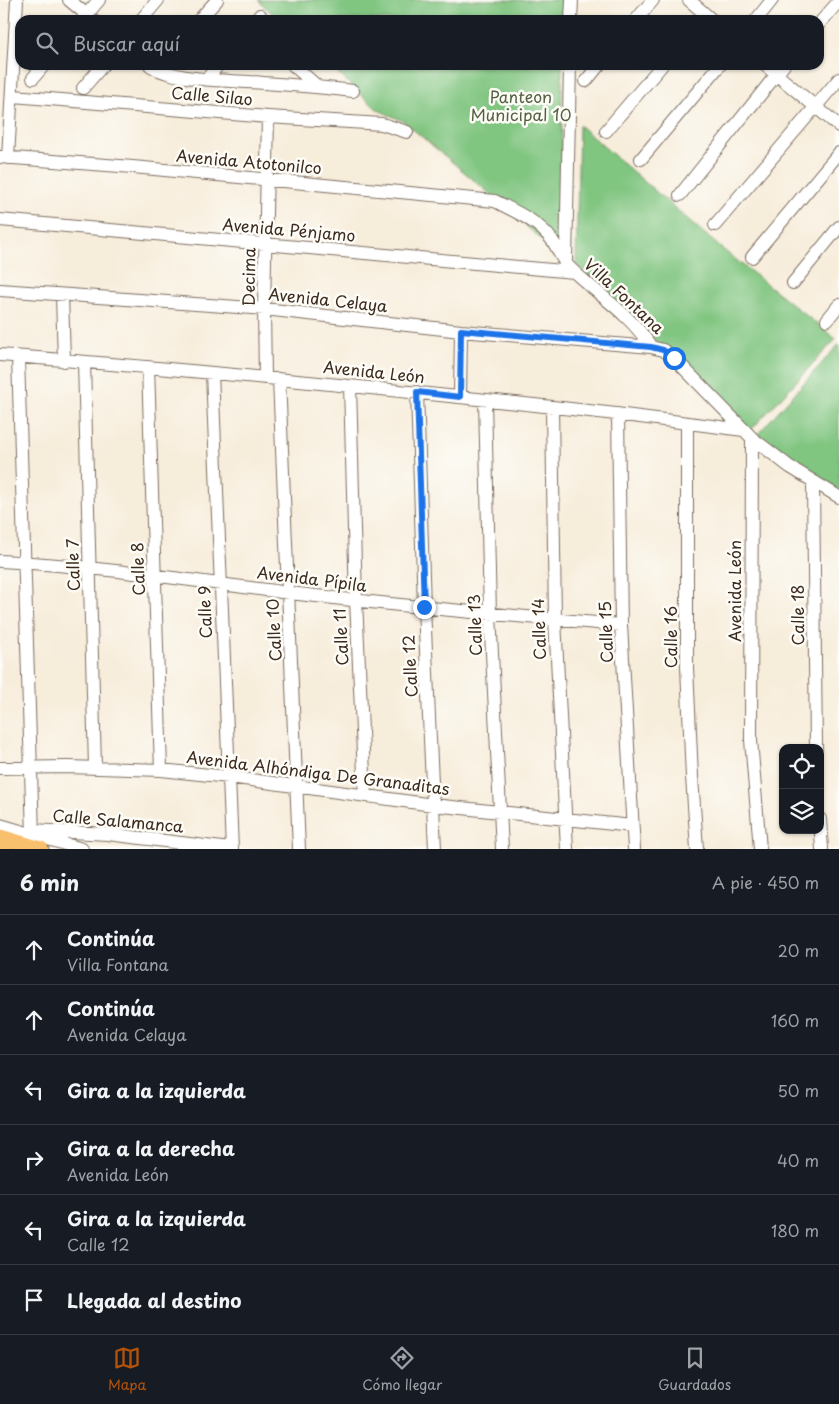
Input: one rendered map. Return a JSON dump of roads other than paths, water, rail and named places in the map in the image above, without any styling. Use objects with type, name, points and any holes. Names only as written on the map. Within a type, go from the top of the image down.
[{"type":"main road","points":[[0,837],[41,849]]},
{"type":"main road","points":[[0,848],[4,849]]},
{"type":"street","points":[[17,15],[18,0]]},
{"type":"street","points":[[69,0],[84,15]]},
{"type":"street","points":[[89,15],[99,0]]},
{"type":"street","points":[[145,15],[158,0]]},
{"type":"street","points":[[204,15],[217,0]]},
{"type":"street","points":[[571,15],[572,0]]},
{"type":"street","points":[[640,15],[653,0]]},
{"type":"street","points":[[689,0],[702,15]]},
{"type":"street","points":[[760,15],[772,0]]},
{"type":"street","points":[[824,18],[839,1]]},
{"type":"street","points":[[4,158],[13,96],[15,58]]},
{"type":"street","points":[[33,78],[40,70]]},
{"type":"street","points":[[83,88],[99,70]]},
{"type":"street","points":[[165,70],[183,76],[207,79],[318,86],[352,91]]},
{"type":"street","points":[[207,79],[214,70]]},
{"type":"street","points":[[299,70],[318,86]]},
{"type":"street","points":[[570,70],[570,268]]},
{"type":"street","points":[[586,80],[595,70]]},
{"type":"street","points":[[606,131],[658,70]]},
{"type":"street","points":[[641,159],[716,70]]},
{"type":"street","points":[[680,194],[780,70],[816,108],[839,126]]},
{"type":"street","points":[[716,225],[839,80]]},
{"type":"street","name":"Calle Silao","points":[[13,96],[268,117],[382,124],[406,132]]},
{"type":"street","name":"Decima","points":[[265,378],[264,309],[268,117]]},
{"type":"street","points":[[752,256],[839,154]]},
{"type":"street","name":"Avenida Atotonilco","points":[[4,158],[133,167],[495,201]]},
{"type":"street","name":"Villa Fontana","points":[[495,201],[522,215],[544,231],[553,241],[570,268],[614,305],[635,326],[651,347],[663,350],[674,358],[748,434]]},
{"type":"street","name":"Avenida Pénjamo","points":[[0,220],[266,244],[570,268]]},
{"type":"street","points":[[793,283],[839,227]]},
{"type":"street","name":"Avenida Celaya","points":[[0,290],[264,309],[461,330],[651,347]]},
{"type":"street","points":[[62,295],[64,361]]},
{"type":"street","points":[[826,320],[839,305]]},
{"type":"street","points":[[460,397],[461,330]]},
{"type":"street","name":"Avenida León","points":[[0,356],[148,367],[417,392],[618,414],[687,423],[748,434],[751,740],[760,849]]},
{"type":"street","points":[[18,357],[33,833]]},
{"type":"street","name":"Calle 7","points":[[84,362],[95,767]]},
{"type":"street","name":"Calle 8","points":[[148,367],[161,770]]},
{"type":"street","name":"Calle 9","points":[[212,373],[231,849]]},
{"type":"street","name":"Calle 10","points":[[279,379],[300,849]]},
{"type":"street","name":"Calle 11","points":[[350,386],[356,600],[365,796]]},
{"type":"street","name":"Calle 12","points":[[417,392],[434,849]]},
{"type":"street","name":"Calle 13","points":[[485,400],[490,614],[502,849]]},
{"type":"street","name":"Calle 14","points":[[552,407],[554,620],[568,849]]},
{"type":"street","name":"Calle 15","points":[[618,414],[621,625],[634,849]]},
{"type":"street","name":"Calle 16","points":[[687,423],[687,668],[697,849]]},
{"type":"street","points":[[748,434],[790,467],[839,497]]},
{"type":"street","name":"Calle 18","points":[[813,482],[816,744]]},
{"type":"street","name":"Avenida Pípila","points":[[0,561],[89,568],[490,614],[621,625]]},
{"type":"street","name":"Avenida Alhóndiga De Granaditas","points":[[0,768],[95,767],[161,770],[228,777],[433,805],[632,826]]},
{"type":"street","points":[[0,825],[33,833],[82,849]]},
{"type":"street","name":"Calle Salamanca","points":[[33,833],[108,834],[231,849]]},
{"type":"street","points":[[821,834],[822,849]]},
{"type":"park label","name":"Panteon Municipal 10","points":[[521,106]]}]
